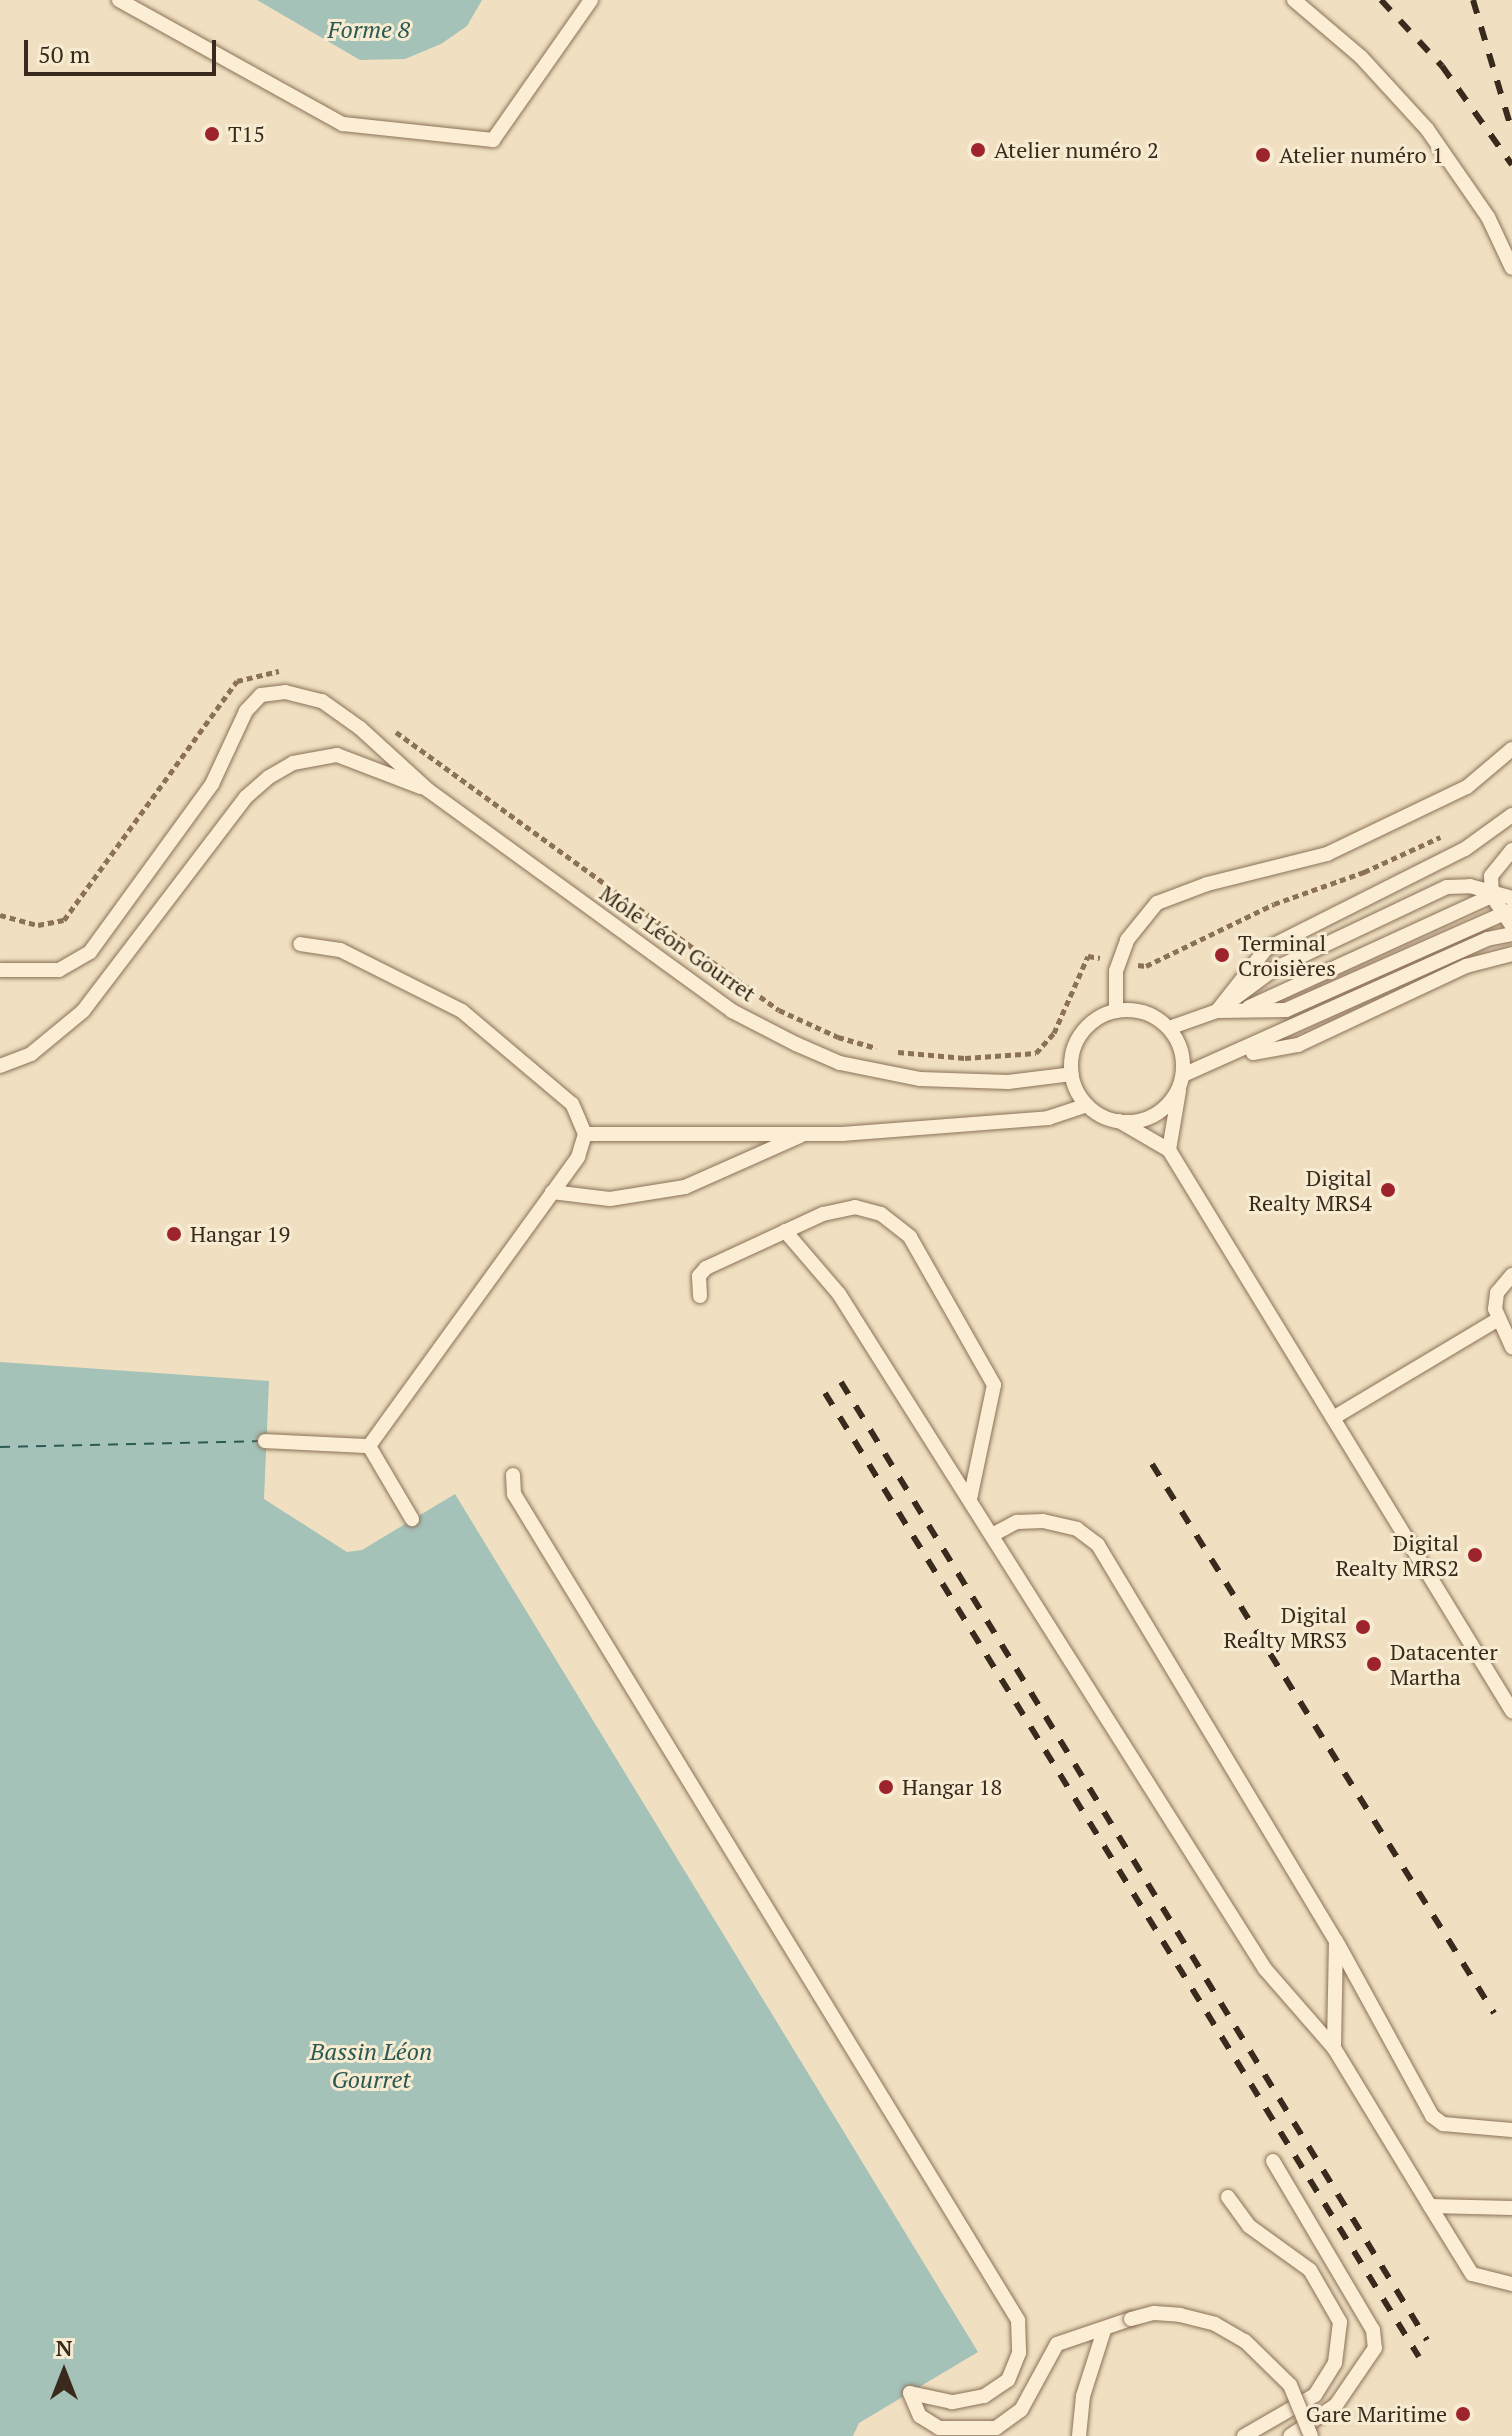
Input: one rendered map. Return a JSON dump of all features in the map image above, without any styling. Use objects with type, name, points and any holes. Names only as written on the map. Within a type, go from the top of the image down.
[{"type":"lane","points":[[119,0],[343,124],[493,140],[591,0]]},
{"type":"lane","points":[[1294,0],[1361,57],[1427,129],[1488,217],[1512,268]]},
{"type":"lane","name":"Môle Léon Gourret","points":[[0,970],[59,970],[90,952],[212,784],[246,711],[270,691],[322,701],[360,728],[428,790],[732,1011],[796,1044],[840,1063],[920,1079],[1008,1082],[1072,1074]]},
{"type":"lane","points":[[1116,1011],[1119,961],[1142,914],[1173,894],[1327,854],[1467,787],[1512,749]]},
{"type":"lane","name":"Môle Léon Gourret","points":[[0,1066],[31,1054],[83,1011],[246,797],[269,777],[306,759],[337,755],[428,790]]},
{"type":"lane","points":[[1217,1011],[1266,949],[1465,849],[1512,815]]},
{"type":"lane","points":[[1512,850],[1491,876],[1492,896],[1506,912],[1512,926]]},
{"type":"lane","points":[[1217,1011],[1274,969],[1447,887],[1470,886],[1492,896],[1512,898]]},
{"type":"lane","points":[[1243,1009],[1492,896]]},
{"type":"lane","points":[[1169,1028],[1217,1011],[1286,1010],[1506,912]]},
{"type":"lane","points":[[1119,1121],[1155,1114],[1181,1081],[1233,1056],[1487,939],[1512,934]]},
{"type":"lane","points":[[300,944],[340,950],[462,1011],[572,1104],[585,1134],[578,1157],[369,1446]]},
{"type":"lane","points":[[1233,1056],[1298,1045],[1466,966],[1512,954]]},
{"type":"lane","points":[[1169,1150],[1181,1081],[1182,1050],[1169,1028],[1145,1012],[1116,1011],[1087,1027],[1077,1040],[1072,1074],[1087,1105],[1169,1150],[1512,1711]]},
{"type":"lane","points":[[585,1134],[804,1134],[1048,1118],[1087,1105]]},
{"type":"lane","points":[[552,1192],[610,1199],[685,1187],[804,1134]]},
{"type":"lane","points":[[700,1296],[699,1276],[706,1268],[785,1231],[823,1214],[855,1207],[881,1214],[910,1237],[994,1385],[970,1499]]},
{"type":"lane","points":[[785,1231],[839,1294],[994,1534],[1265,1969],[1334,2048],[1472,2274],[1512,2284]]},
{"type":"lane","points":[[1512,1275],[1497,1293],[1497,1320],[1512,1347]]},
{"type":"lane","points":[[1333,1418],[1497,1320]]},
{"type":"lane","points":[[265,1441],[369,1446]]},
{"type":"lane","points":[[369,1446],[412,1519]]},
{"type":"lane","points":[[513,1475],[514,1494],[1018,2320],[1019,2353],[1008,2380],[984,2396],[952,2402],[910,2393],[920,2416],[939,2428],[996,2428],[1021,2410],[1057,2344],[1154,2313],[1180,2315],[1215,2324],[1245,2341],[1290,2385],[1311,2436]]},
{"type":"lane","points":[[994,1534],[1017,1522],[1043,1521],[1077,1529],[1098,1545],[1336,1941],[1432,2116],[1443,2124],[1512,2130]]},
{"type":"lane","points":[[1334,2048],[1336,1941]]},
{"type":"lane","points":[[1273,2161],[1373,2330],[1375,2348],[1336,2405],[1290,2436]]},
{"type":"lane","points":[[1228,2197],[1249,2226],[1310,2270],[1340,2322],[1335,2363],[1315,2395],[1244,2436]]},
{"type":"lane","points":[[1430,2206],[1512,2208]]},
{"type":"lane","points":[[1079,2436],[1083,2396],[1104,2330]]},
{"type":"path","points":[[0,915],[12,923],[38,925],[64,920],[237,681],[271,670],[284,673]]},
{"type":"path","points":[[383,722],[779,1010],[838,1037],[892,1052],[965,1058],[1036,1053],[1054,1033],[1088,956],[1146,966],[1274,904],[1364,872],[1444,835]]},
{"type":"water","name":"Forme 8","points":[[257,0],[482,0],[467,26],[441,44],[405,59],[360,60]]},
{"type":"water","name":"Bassin Léon Gourret","points":[[0,1362],[269,1381],[264,1499],[347,1552],[362,1550],[455,1494],[978,2352],[859,2423],[853,2436],[0,2436]]},
{"type":"ferry route","points":[[0,1447],[260,1441]]},
{"type":"railway","points":[[1381,0],[1442,66],[1512,165]]},
{"type":"railway","points":[[1473,0],[1512,131]]},
{"type":"railway","points":[[841,1382],[1427,2340]]},
{"type":"railway","points":[[825,1393],[1419,2357]]},
{"type":"railway","points":[[1152,1464],[1494,2013]]},
{"type":"place","name":"T15","points":[[212,134]]},
{"type":"place","name":"Atelier numéro 2","points":[[978,150]]},
{"type":"place","name":"Atelier numéro 1","points":[[1263,155]]},
{"type":"place","name":"Terminal Croisières","points":[[1222,955]]},
{"type":"place","name":"Digital Realty MRS4","points":[[1388,1190]]},
{"type":"place","name":"Hangar 19","points":[[174,1234]]},
{"type":"place","name":"Digital Realty MRS2","points":[[1475,1555]]},
{"type":"place","name":"Digital Realty MRS3","points":[[1363,1627]]},
{"type":"place","name":"Datacenter Martha","points":[[1374,1664]]},
{"type":"place","name":"Hangar 18","points":[[886,1787]]},
{"type":"place","name":"Gare Maritime","points":[[1463,2414]]}]
